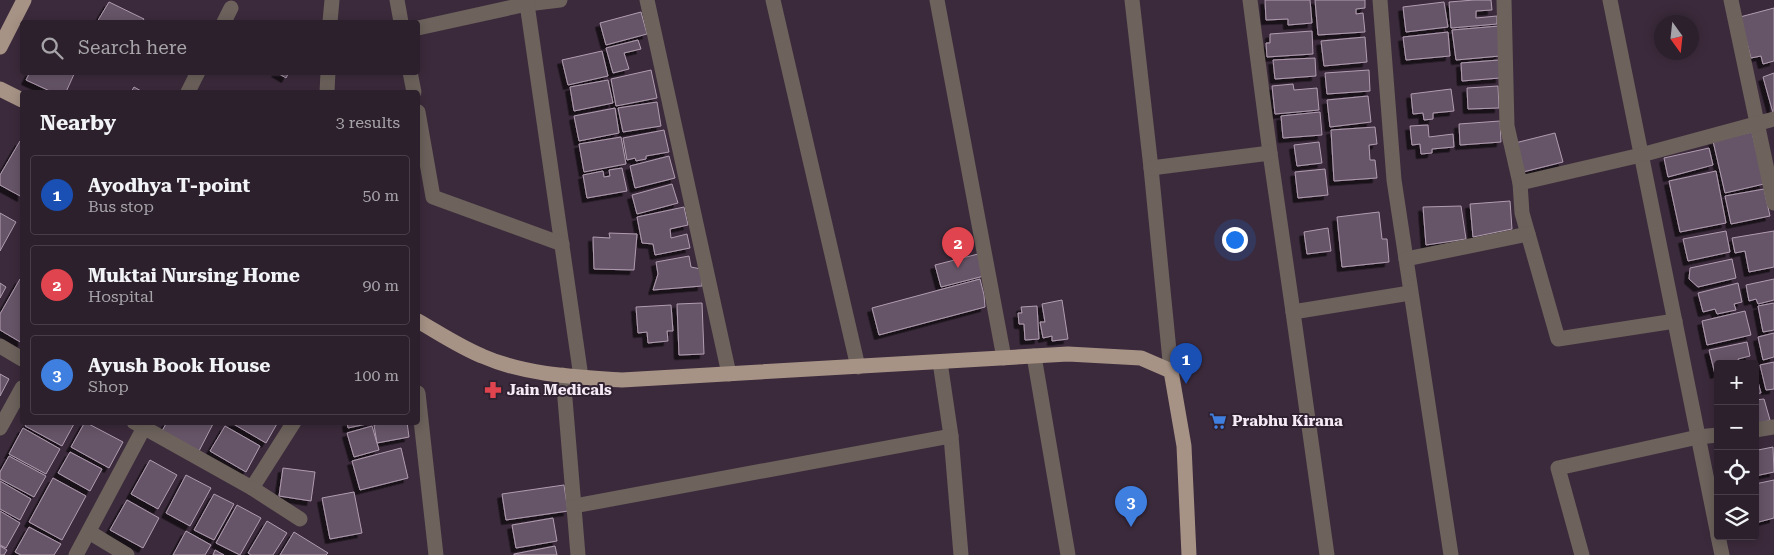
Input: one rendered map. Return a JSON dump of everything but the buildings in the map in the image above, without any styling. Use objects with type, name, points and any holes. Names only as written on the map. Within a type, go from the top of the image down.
[{"type":"main road","points":[[0,47],[24,0]]},
{"type":"main road","points":[[0,89],[20,99]]},
{"type":"main road","points":[[420,322],[482,356],[518,368],[563,375],[622,380],[1068,354],[1141,358],[1171,371],[1184,446],[1189,555]]},
{"type":"street","points":[[330,20],[332,0]]},
{"type":"street","points":[[397,0],[401,20]]},
{"type":"street","points":[[420,28],[520,4],[560,0]]},
{"type":"street","points":[[647,0],[729,374]]},
{"type":"street","points":[[773,0],[858,367]]},
{"type":"street","points":[[937,0],[1004,358]]},
{"type":"street","points":[[1132,0],[1171,371]]},
{"type":"street","points":[[1250,0],[1327,555]]},
{"type":"street","points":[[1380,0],[1394,180],[1451,555]]},
{"type":"street","points":[[1504,0],[1507,126],[1520,183],[1522,213],[1558,339],[1675,321]]},
{"type":"street","points":[[1610,0],[1714,516]]},
{"type":"street","points":[[1731,0],[1774,203]]},
{"type":"street","points":[[520,4],[562,244],[581,377]]},
{"type":"street","points":[[225,20],[231,8]]},
{"type":"street","points":[[189,90],[196,75]]},
{"type":"street","points":[[327,90],[328,75]]},
{"type":"street","points":[[411,75],[414,90]]},
{"type":"street","points":[[1520,183],[1641,155],[1774,119]]},
{"type":"street","points":[[420,123],[433,197],[562,244]]},
{"type":"street","points":[[1151,168],[1270,153]]},
{"type":"street","points":[[1406,259],[1528,234]]},
{"type":"street","points":[[1293,312],[1410,293]]},
{"type":"street","points":[[0,346],[20,358]]},
{"type":"street","points":[[1034,356],[1068,555]]},
{"type":"street","points":[[940,362],[951,436],[961,555]]},
{"type":"street","points":[[563,375],[578,555]]},
{"type":"street","points":[[0,428],[20,392]]},
{"type":"street","points":[[420,411],[436,555]]},
{"type":"street","points":[[76,555],[142,425]]},
{"type":"street","points":[[144,425],[252,488],[300,519]]},
{"type":"street","points":[[252,488],[292,425]]},
{"type":"street","points":[[1759,429],[1774,427]]},
{"type":"street","points":[[1582,555],[1558,468],[1698,437],[1714,435]]},
{"type":"street","points":[[574,506],[951,436]]},
{"type":"street","points":[[89,532],[126,555]]},
{"type":"street","points":[[1719,540],[1722,555]]},
{"type":"place","name":"Muktai Nursing Home","points":[[958,268]]},
{"type":"place","name":"Ayodhya T-point","points":[[1186,384]]},
{"type":"place","name":"Jain Medicals","points":[[493,390]]},
{"type":"place","name":"Prabhu Kirana","points":[[1218,421]]},
{"type":"place","name":"Ayush Book House","points":[[1131,527]]}]
